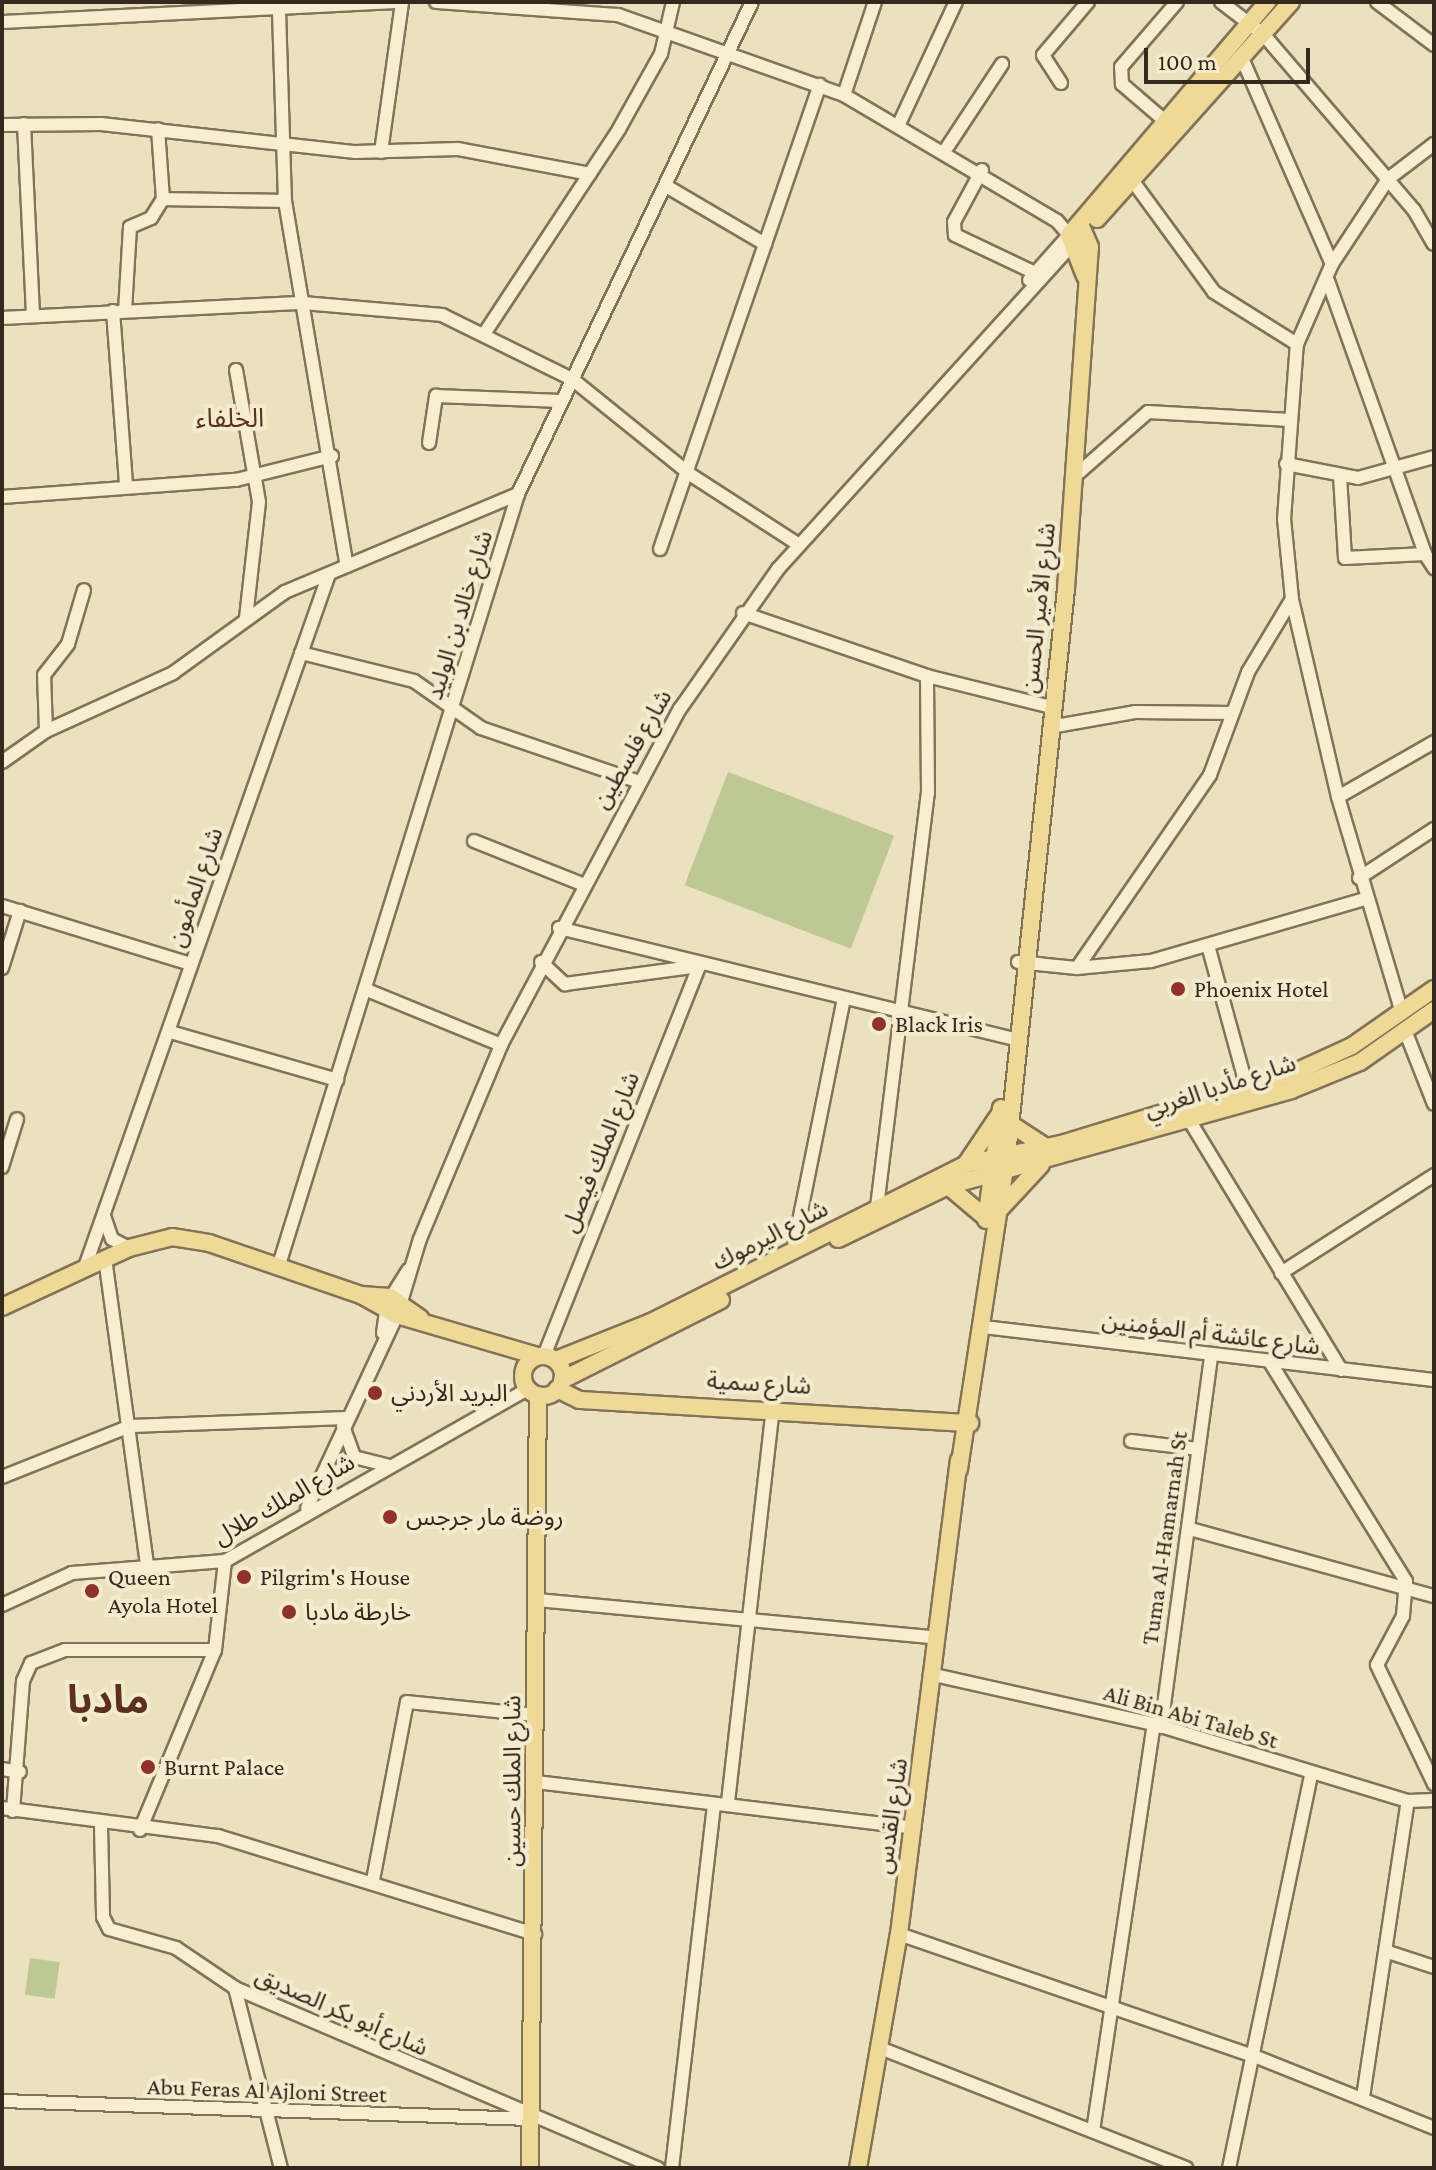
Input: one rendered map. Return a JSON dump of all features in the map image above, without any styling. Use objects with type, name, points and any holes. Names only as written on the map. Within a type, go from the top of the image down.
[{"type":"main road","points":[[1078,233],[1165,121],[1267,2]]},
{"type":"main road","points":[[1078,233],[1132,180],[1291,2]]},
{"type":"main road","name":"شارع الأمير الحسن","points":[[999,1164],[1050,727],[1075,476],[1086,277],[1078,233]]},
{"type":"main road","name":"شارع مأدبا الغربي","points":[[999,1164],[1046,1147],[1247,1088],[1334,1054],[1402,1013],[1434,989]]},
{"type":"main road","name":"شارع مأدبا الغربي","points":[[999,1164],[1041,1164],[1191,1123],[1360,1062],[1406,1033],[1434,1010]]},
{"type":"main road","points":[[966,1164],[1005,1118],[1046,1147]]},
{"type":"main road","name":"شارع اليرموك","points":[[546,1357],[793,1251],[966,1164],[999,1164]]},
{"type":"main road","name":"شارع اليرموك","points":[[533,1392],[560,1385],[948,1186],[999,1164]]},
{"type":"main road","name":"شارع القدس","points":[[858,2168],[899,1934],[914,1828],[999,1164]]},
{"type":"main road","points":[[948,1186],[992,1216],[1041,1164]]},
{"type":"main road","points":[[2,1307],[129,1248],[190,1239],[546,1357],[560,1385]]},
{"type":"main road","name":"شارع القدس","points":[[966,1422],[983,1327],[981,1303]]},
{"type":"main road","name":"شارع الملك حسين","points":[[530,2168],[538,1600],[533,1392],[524,1370],[546,1357]]},
{"type":"main road","name":"شارع سمية","points":[[560,1385],[580,1400],[773,1406],[966,1422]]},
{"type":"street","points":[[91,2],[92,16]]},
{"type":"street","points":[[2,22],[92,16],[142,8],[238,7],[279,11],[400,2],[381,152]]},
{"type":"street","points":[[436,2],[563,6],[668,30],[728,50],[844,95],[982,170],[1078,233]]},
{"type":"street","points":[[486,331],[590,174],[668,30],[673,2]]},
{"type":"street","name":"شارع خالد بن الوليد","points":[[278,1268],[367,990],[518,494],[752,2]]},
{"type":"street","points":[[844,95],[875,2]]},
{"type":"street","points":[[899,124],[956,2]]},
{"type":"street","points":[[1061,83],[1043,55],[1088,2]]},
{"type":"street","points":[[1165,121],[1119,77],[1177,2]]},
{"type":"street","points":[[1221,2],[1263,34],[1388,179],[1434,244]]},
{"type":"street","points":[[1377,2],[1434,45]]},
{"type":"street","points":[[279,11],[285,201],[332,456],[347,566]]},
{"type":"street","points":[[1241,56],[1332,264]]},
{"type":"street","points":[[946,149],[1002,64]]},
{"type":"street","points":[[660,549],[691,475],[820,85]]},
{"type":"street","points":[[24,124],[33,316]]},
{"type":"street","points":[[2,125],[158,129],[281,145],[381,152],[458,149],[590,174]]},
{"type":"street","points":[[126,485],[119,311],[130,227],[151,218],[163,199],[158,129]]},
{"type":"street","points":[[1402,1013],[1364,899],[1292,599],[1286,464],[1297,344],[1328,281],[1332,264],[1388,179],[1434,144]]},
{"type":"street","points":[[982,170],[954,222],[955,235],[1035,273]]},
{"type":"street","points":[[1132,180],[1214,292],[1297,344]]},
{"type":"street","points":[[666,186],[765,244]]},
{"type":"street","points":[[163,199],[285,201]]},
{"type":"street","name":"شارع فلسطين","points":[[1002,319],[1035,273],[1078,233]]},
{"type":"street","name":"شارع فلسطين","points":[[307,1508],[383,1333],[501,1045],[541,962],[637,781],[743,613],[799,545],[1078,233]]},
{"type":"street","points":[[1328,281],[1398,466],[1425,554],[1434,568]]},
{"type":"street","points":[[2,318],[303,303],[442,315],[486,331],[572,379],[691,475],[799,545]]},
{"type":"street","points":[[236,370],[258,476],[246,618]]},
{"type":"street","points":[[429,443],[436,396],[561,401]]},
{"type":"street","points":[[1075,476],[1134,417],[1148,412],[1290,420]]},
{"type":"street","points":[[2,497],[258,476],[332,456]]},
{"type":"street","points":[[1286,464],[1340,476],[1434,457]]},
{"type":"street","points":[[1340,476],[1345,558],[1425,554]]},
{"type":"street","points":[[2,762],[46,731],[159,681],[246,618],[329,574],[518,494]]},
{"type":"street","name":"شارع المأمون","points":[[85,1267],[329,574]]},
{"type":"street","points":[[46,731],[44,675],[68,644],[84,590]]},
{"type":"street","points":[[1077,968],[1210,775],[1232,713],[1292,599]]},
{"type":"street","points":[[743,613],[927,676],[1051,707]]},
{"type":"street","points":[[301,653],[414,681],[452,712],[637,781]]},
{"type":"street","points":[[877,1207],[897,1011],[928,793],[927,676]]},
{"type":"street","points":[[1050,727],[1135,712],[1232,713]]},
{"type":"street","points":[[1338,797],[1434,742]]},
{"type":"street","points":[[1359,878],[1434,829]]},
{"type":"street","points":[[474,841],[582,884]]},
{"type":"street","points":[[1021,962],[1077,968],[1209,949],[1364,899]]},
{"type":"street","points":[[2,906],[191,964]]},
{"type":"street","points":[[2,968],[20,911]]},
{"type":"street","points":[[559,928],[699,966],[1013,1037]]},
{"type":"street","points":[[1209,949],[1247,1088]]},
{"type":"street","points":[[541,962],[565,984],[699,966]]},
{"type":"street","name":"شارع الملك فيصل","points":[[546,1357],[699,966]]},
{"type":"street","points":[[367,990],[501,1045]]},
{"type":"street","points":[[793,1251],[844,998]]},
{"type":"street","points":[[170,1032],[337,1080]]},
{"type":"street","points":[[1406,1033],[1434,1104]]},
{"type":"street","points":[[2,1167],[17,1119]]},
{"type":"street","points":[[1191,1123],[1341,1370]]},
{"type":"street","points":[[1281,1273],[1434,1175]]},
{"type":"street","points":[[104,1216],[112,1239],[129,1248]]},
{"type":"street","points":[[105,1258],[147,1566]]},
{"type":"street","name":"شارع عائشة أم المؤمنين","points":[[983,1327],[1434,1380]]},
{"type":"street","name":"Tuma Al-Hamarnah St","points":[[1093,2131],[1190,1529],[1211,1356]]},
{"type":"street","points":[[1270,1362],[1409,1589]]},
{"type":"street","name":"شارع الملك طلال","points":[[2,1605],[58,1577],[147,1566],[225,1561],[307,1508],[533,1392]]},
{"type":"street","points":[[728,1802],[754,1616],[773,1406]]},
{"type":"street","points":[[2,1477],[130,1426],[345,1422],[354,1457],[387,1465]]},
{"type":"street","points":[[1131,1441],[1198,1449]]},
{"type":"street","points":[[1190,1529],[1434,1596]]},
{"type":"street","points":[[140,1830],[215,1650],[225,1561]]},
{"type":"street","points":[[1409,1589],[1377,1665],[1434,1784]]},
{"type":"street","points":[[538,1600],[754,1616],[937,1638]]},
{"type":"street","points":[[215,1650],[42,1655],[23,1681],[20,1772],[7,1810],[101,1826],[218,1836],[373,1880],[535,1934]]},
{"type":"street","name":"Ali Bin Abi Taleb St","points":[[934,1675],[1158,1726],[1408,1801],[1434,1800]]},
{"type":"street","points":[[373,1880],[407,1702],[536,1715]]},
{"type":"street","points":[[2,1769],[20,1772]]},
{"type":"street","points":[[1229,2168],[1311,1774]]},
{"type":"street","points":[[536,1782],[714,1807],[728,1802],[914,1828]]},
{"type":"street","points":[[1363,2097],[1388,1952],[1408,1801]]},
{"type":"street","points":[[672,2168],[714,1807]]},
{"type":"street","name":"شارع أبو بكر الصديق","points":[[101,1826],[104,1924],[176,1948],[235,1988],[530,2119],[658,2168]]},
{"type":"street","points":[[899,1934],[1254,2056],[1363,2097],[1434,2128]]},
{"type":"street","points":[[1388,1952],[1434,1967]]},
{"type":"street","points":[[235,1988],[281,2168]]},
{"type":"street","points":[[880,2048],[1186,2168]]},
{"type":"street","name":"Abu Feras Al Ajloni Street","points":[[2,2101],[530,2119]]},
{"type":"green space","points":[[728,772],[894,836],[851,949],[685,885]]},
{"type":"green space","points":[[30,1958],[60,1962],[55,1999],[25,1995]]},
{"type":"place","name":"Phoenix Hotel","points":[[1178,989]]},
{"type":"place","name":"Black Iris","points":[[879,1024]]},
{"type":"place","name":"البريد الأردني","points":[[375,1393]]},
{"type":"place","name":"روضة مار جرجس","points":[[390,1517]]},
{"type":"place","name":"Pilgrim's House","points":[[244,1577]]},
{"type":"place","name":"Queen Ayola Hotel","points":[[92,1591]]},
{"type":"place","name":"خارطة مادبا","points":[[289,1612]]},
{"type":"place","name":"Burnt Palace","points":[[148,1767]]},
{"type":"district","name":"الخلفاء","points":[[230,419]]},
{"type":"district","name":"مادبا","points":[[108,1700]]}]
